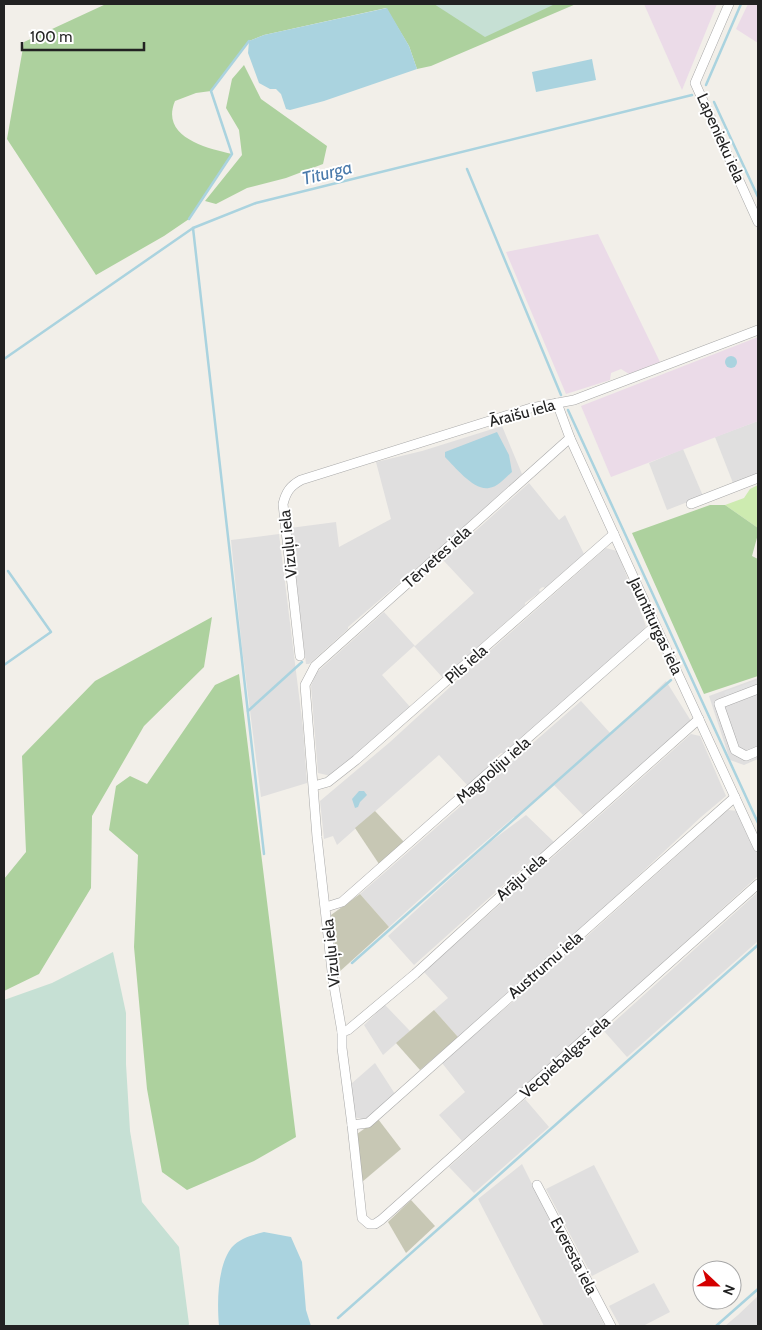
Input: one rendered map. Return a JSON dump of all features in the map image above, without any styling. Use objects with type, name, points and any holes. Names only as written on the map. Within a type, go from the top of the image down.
[{"type":"street","name":"Lapenieku iela","points":[[729,4],[695,83],[758,222]]},
{"type":"street","name":"Āraišu iela","points":[[286,493],[291,486],[300,480],[531,408],[574,400],[758,330]]},
{"type":"street","name":"Jauntiturgas iela","points":[[557,404],[570,438],[758,847]]},
{"type":"street","name":"Tērvetes iela","points":[[308,678],[315,666],[570,438]]},
{"type":"street","points":[[691,504],[758,478]]},
{"type":"street","name":"Vizuļu iela","points":[[286,493],[283,504],[300,656]]},
{"type":"street","name":"Pils iela","points":[[314,786],[328,782],[356,760],[614,534]]},
{"type":"street","name":"Magnoliju iela","points":[[326,907],[342,902],[656,626]]},
{"type":"street","name":"Vizuļu iela","points":[[308,678],[305,692],[317,837],[333,980],[342,1032],[342,1048],[362,1218],[369,1224]]},
{"type":"street","points":[[758,689],[719,704],[735,750],[746,756],[758,751]]},
{"type":"street","name":"Arāju iela","points":[[342,1032],[348,1030],[415,974],[699,720]]},
{"type":"street","name":"Austrumu iela","points":[[352,1125],[368,1123],[735,797]]},
{"type":"street","name":"Vecpiebalgas iela","points":[[369,1224],[375,1224],[381,1220],[422,1185],[758,884]]},
{"type":"street","name":"Everesta iela","points":[[537,1185],[610,1326]]},
{"type":"shaded area","points":[[434,4],[555,4],[485,37]]},
{"type":"shaded area","points":[[644,4],[717,4],[682,90]]},
{"type":"shaded area","points":[[748,4],[758,4],[758,43],[736,29]]},
{"type":"shaded area","points":[[598,234],[660,362],[629,374],[621,369],[611,373],[610,380],[566,394],[506,252]]},
{"type":"shaded area","points":[[758,337],[758,421],[611,477],[581,406]]},
{"type":"shaded area","points":[[758,421],[758,474],[733,483],[715,437]]},
{"type":"shaded area","points":[[502,426],[522,474],[459,532],[348,627],[309,664],[306,664],[290,528],[336,522],[339,547],[391,519],[376,462],[422,451]]},
{"type":"shaded area","points":[[683,449],[703,496],[667,510],[649,463]]},
{"type":"shaded area","points":[[529,483],[559,520],[565,515],[584,554],[545,588],[541,588],[540,592],[525,603],[443,678],[414,646],[382,675],[411,708],[331,776],[318,773],[311,686],[316,673],[384,612],[415,646],[474,593],[443,560]]},
{"type":"shaded area","points":[[279,534],[303,728],[307,783],[261,797],[242,648],[231,540]]},
{"type":"shaded area","points":[[606,548],[617,551],[646,626],[642,632],[505,753],[501,753],[496,757],[497,760],[468,786],[439,755],[337,845],[333,836],[324,839],[320,801],[390,742]]},
{"type":"shaded area","points":[[758,678],[758,759],[744,765],[730,760],[709,696]]},
{"type":"shaded area","points":[[758,680],[758,695],[729,705],[724,692]]},
{"type":"shaded area","points":[[666,681],[691,721],[583,815],[554,785],[516,819],[514,817],[451,871],[389,927],[360,894],[581,701],[611,734]]},
{"type":"shaded area","points":[[691,734],[700,736],[726,796],[458,1037],[434,1010],[448,998],[424,972]]},
{"type":"shaded area","points":[[728,810],[738,811],[758,855],[758,876],[614,1007],[462,1141],[439,1115],[465,1092],[442,1063]]},
{"type":"shaded area","points":[[375,811],[404,842],[379,864],[355,828]]},
{"type":"shaded area","points":[[526,815],[554,842],[414,965],[388,936],[490,842]]},
{"type":"shaded area","points":[[758,892],[758,941],[627,1057],[604,1031]]},
{"type":"shaded area","points":[[360,894],[389,927],[338,973],[331,915]]},
{"type":"shaded area","points":[[113,952],[126,1013],[126,1064],[130,1131],[142,1202],[179,1247],[189,1324],[188,1326],[4,1326],[4,1000],[52,983]]},
{"type":"shaded area","points":[[385,1005],[410,1031],[383,1055],[364,1025]]},
{"type":"shaded area","points":[[434,1010],[458,1037],[420,1070],[396,1043]]},
{"type":"shaded area","points":[[375,1063],[395,1094],[365,1120],[354,1117],[351,1084]]},
{"type":"shaded area","points":[[525,1099],[549,1127],[474,1193],[449,1167]]},
{"type":"shaded area","points":[[378,1119],[401,1149],[362,1182],[357,1134]]},
{"type":"shaded area","points":[[522,1164],[605,1326],[544,1326],[478,1199]]},
{"type":"shaded area","points":[[594,1165],[639,1252],[592,1276],[546,1189]]},
{"type":"shaded area","points":[[411,1200],[435,1226],[406,1253],[388,1222]]},
{"type":"shaded area","points":[[654,1283],[670,1312],[643,1326],[620,1326],[609,1306]]},
{"type":"shaded area","points":[[758,1296],[758,1326],[725,1326],[738,1315]]},
{"type":"green space","points":[[106,4],[576,4],[431,66],[417,69],[409,46],[386,8],[264,35],[249,41],[211,91],[196,93],[175,101],[172,113],[174,124],[188,139],[232,154],[189,219],[164,236],[96,275],[7,139],[24,42]]},
{"type":"green space","points":[[244,65],[261,99],[327,146],[323,164],[286,178],[247,188],[216,204],[205,201],[242,155],[239,130],[226,108],[232,79]]},
{"type":"green space","points":[[758,485],[758,528],[725,505],[744,498],[750,489]]},
{"type":"green space","points":[[710,505],[725,505],[758,528],[752,556],[758,559],[758,676],[704,694],[632,533]]},
{"type":"green space","points":[[212,617],[204,667],[144,726],[92,816],[91,888],[39,974],[4,991],[4,879],[26,852],[22,756],[95,681]]},
{"type":"green space","points":[[239,674],[296,1137],[254,1161],[187,1190],[162,1172],[147,1089],[134,947],[138,855],[109,830],[116,786],[130,776],[147,784],[215,685]]},
{"type":"water","points":[[387,8],[409,46],[417,69],[324,101],[290,110],[286,109],[281,94],[276,89],[270,89],[259,83],[248,53],[249,41],[264,35]]},
{"type":"water","points":[[592,59],[596,80],[536,92],[532,72]]},
{"type":"water","points":[[729,356],[733,356],[737,362],[733,368],[729,368],[725,364],[725,360]]},
{"type":"water","points":[[497,432],[509,455],[512,472],[496,486],[483,488],[465,477],[445,457],[445,452]]},
{"type":"water","points":[[359,791],[364,791],[367,795],[358,807],[355,808],[352,799]]},
{"type":"water","points":[[264,1232],[291,1237],[302,1262],[306,1310],[311,1326],[219,1326],[219,1285],[223,1264],[227,1255],[239,1241]]},
{"type":"waterway","name":"Titurga","points":[[706,85],[741,4]]},
{"type":"waterway","points":[[189,219],[232,154],[211,91],[249,41]]},
{"type":"waterway","name":"Titurga","points":[[4,359],[193,228],[256,203],[692,95]]},
{"type":"waterway","points":[[714,102],[758,197]]},
{"type":"waterway","points":[[467,169],[561,395]]},
{"type":"waterway","points":[[193,228],[264,854]]},
{"type":"waterway","points":[[568,410],[758,823]]},
{"type":"waterway","points":[[4,665],[51,632],[8,571]]},
{"type":"waterway","points":[[248,711],[302,662]]},
{"type":"waterway","points":[[352,963],[671,680]]},
{"type":"waterway","points":[[338,1318],[758,945]]},
{"type":"waterway","points":[[716,1326],[758,1289]]}]
